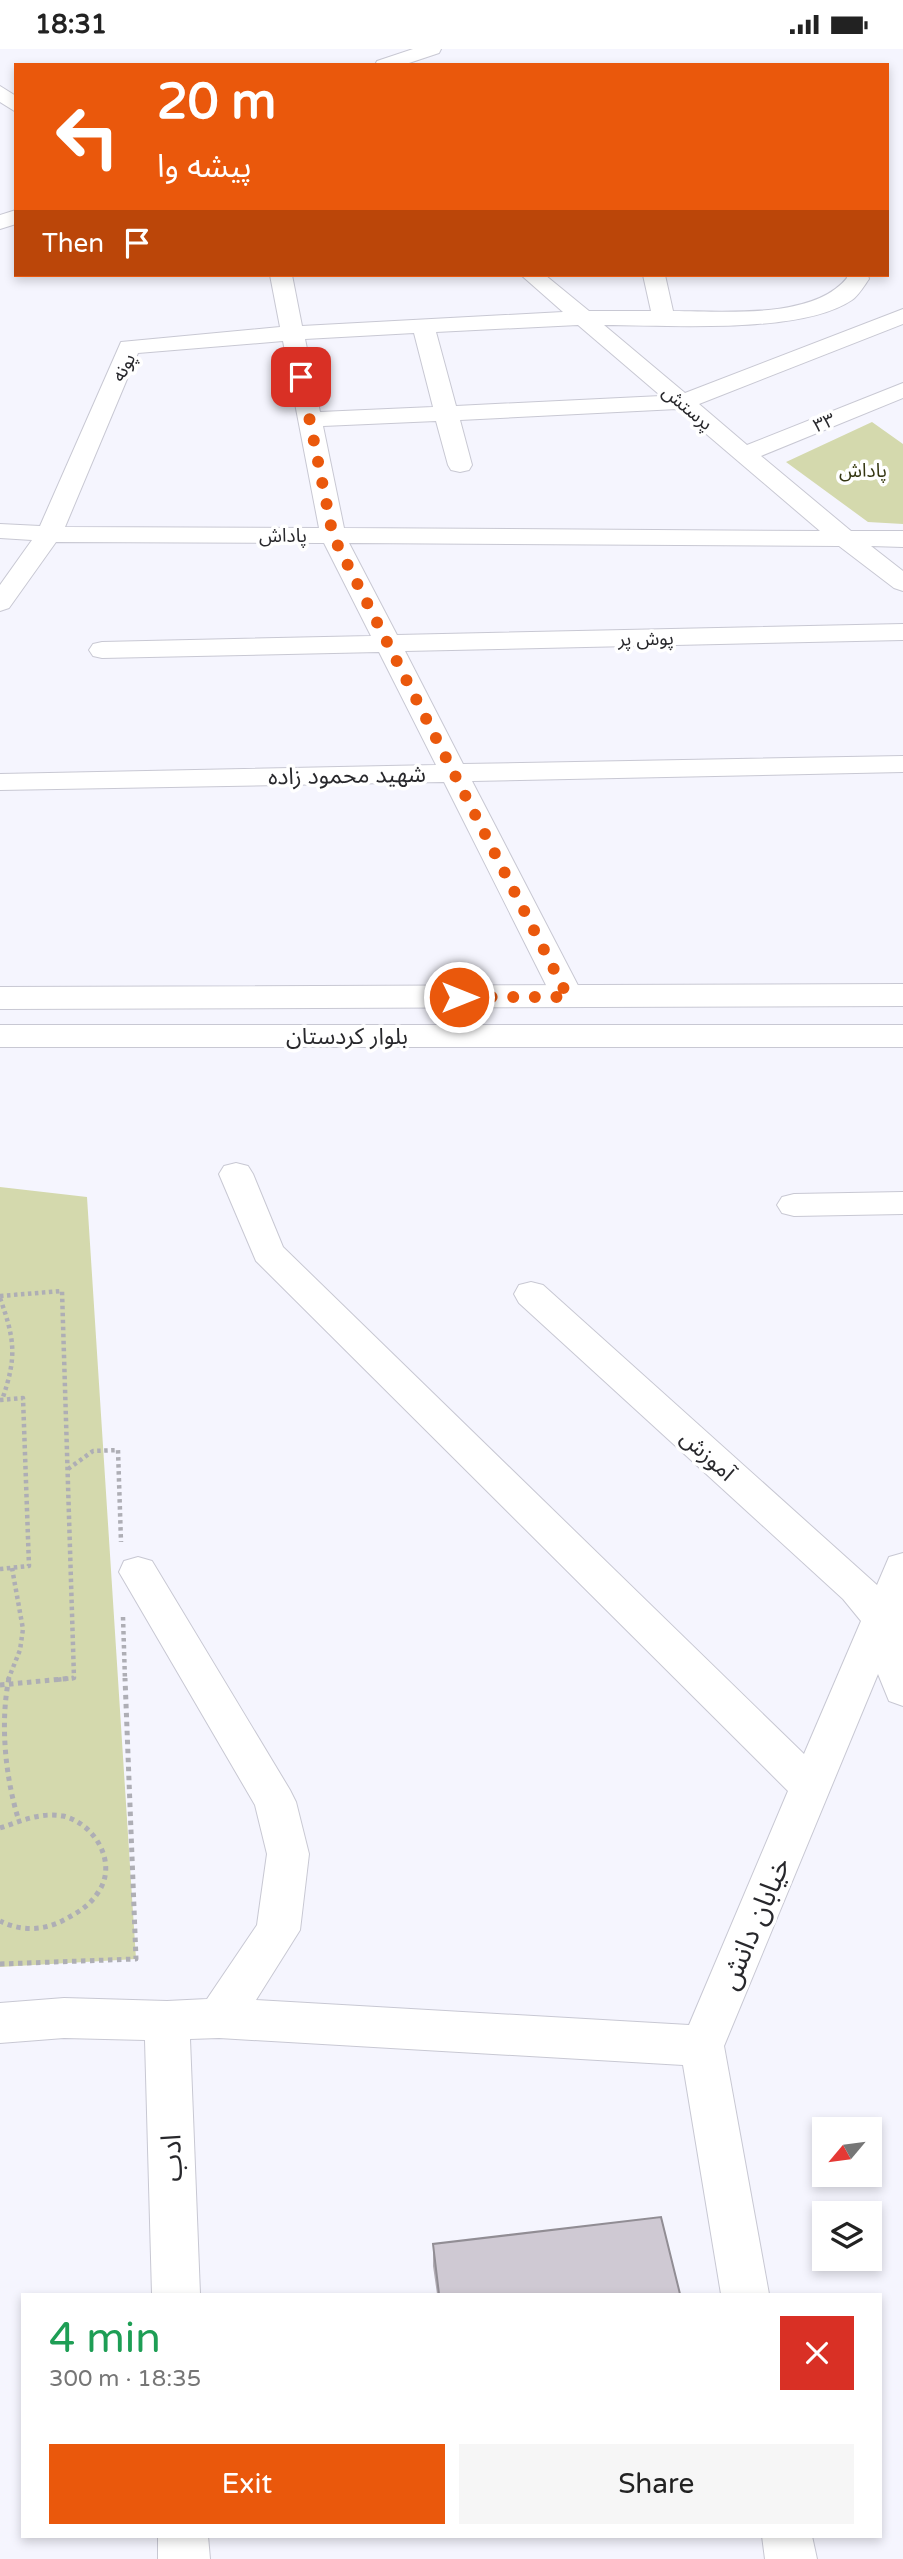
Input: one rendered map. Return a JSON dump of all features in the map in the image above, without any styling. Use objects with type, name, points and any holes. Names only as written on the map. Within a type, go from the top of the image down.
[{"type":"main road","name":"بلوار کردستان","points":[[0,997],[903,995]]},
{"type":"main road","name":"بلوار کردستان","points":[[0,1036],[718,1038],[903,1035]]},
{"type":"street","points":[[390,63],[429,49]]},
{"type":"street","points":[[0,92],[14,104]]},
{"type":"street","points":[[281,277],[333,536],[568,997]]},
{"type":"street","name":"پرستش","points":[[534,277],[845,539],[903,583]]},
{"type":"street","points":[[654,277],[663,318]]},
{"type":"street","points":[[293,333],[583,318],[757,318],[796,312],[845,295],[858,277]]},
{"type":"street","points":[[310,420],[682,402],[903,316]]},
{"type":"street","points":[[423,326],[460,465]]},
{"type":"street","name":"پونه","points":[[48,534],[129,347],[293,333]]},
{"type":"street","name":"۳۳","points":[[745,454],[903,390]]},
{"type":"street","name":"پاداش","points":[[0,531],[48,534],[903,539]]},
{"type":"street","points":[[0,603],[48,534]]},
{"type":"street","name":"پوش پر","points":[[102,650],[903,632]]},
{"type":"street","name":"شهید محمود زاده","points":[[0,782],[903,764]]},
{"type":"street","points":[[236,1174],[268,1253],[811,1787]]},
{"type":"street","points":[[794,1205],[903,1203]]},
{"type":"street","name":"آموزش","points":[[531,1294],[857,1588],[882,1619]]},
{"type":"street","points":[[130,1559],[275,1802],[288,1854],[278,1930],[219,2018]]},
{"type":"street","name":"خیابان دانش","points":[[702,2046],[903,1569]]},
{"type":"street","points":[[882,1619],[903,1690]]},
{"type":"street","points":[[0,2023],[64,2018],[167,2021],[219,2018],[702,2046],[745,2293]]},
{"type":"street","name":"ادب","points":[[167,2021],[176,2293]]},
{"type":"street","points":[[183,2538],[184,2559]]},
{"type":"street","points":[[787,2538],[791,2559]]},
{"type":"path","points":[[0,1569],[29,1566],[23,1398],[1,1400],[14,1368],[16,1342],[0,1297],[62,1291],[74,1678],[3,1685]]},
{"type":"path","points":[[68,1469],[93,1451],[118,1450],[130,1559]]},
{"type":"path","points":[[12,1568],[21,1606],[23,1639],[3,1685],[0,1739],[3,1773],[18,1818]]},
{"type":"path","points":[[0,1964],[136,1959],[122,1615]]},
{"type":"path","points":[[0,1828],[18,1818],[40,1813],[64,1815],[83,1824],[98,1838],[106,1856],[106,1876],[98,1893],[86,1909],[67,1921],[47,1928],[25,1929],[0,1921]]},
{"type":"green space","name":"پاداش","points":[[872,422],[903,444],[903,524],[868,522],[786,462]]},
{"type":"green space","points":[[0,1187],[87,1197],[136,1959],[0,1967]]},
{"type":"building","points":[[661,2217],[680,2293],[439,2293],[433,2244]]},
{"type":"route","points":[[301,377],[333,536],[568,997],[459,997]]}]
